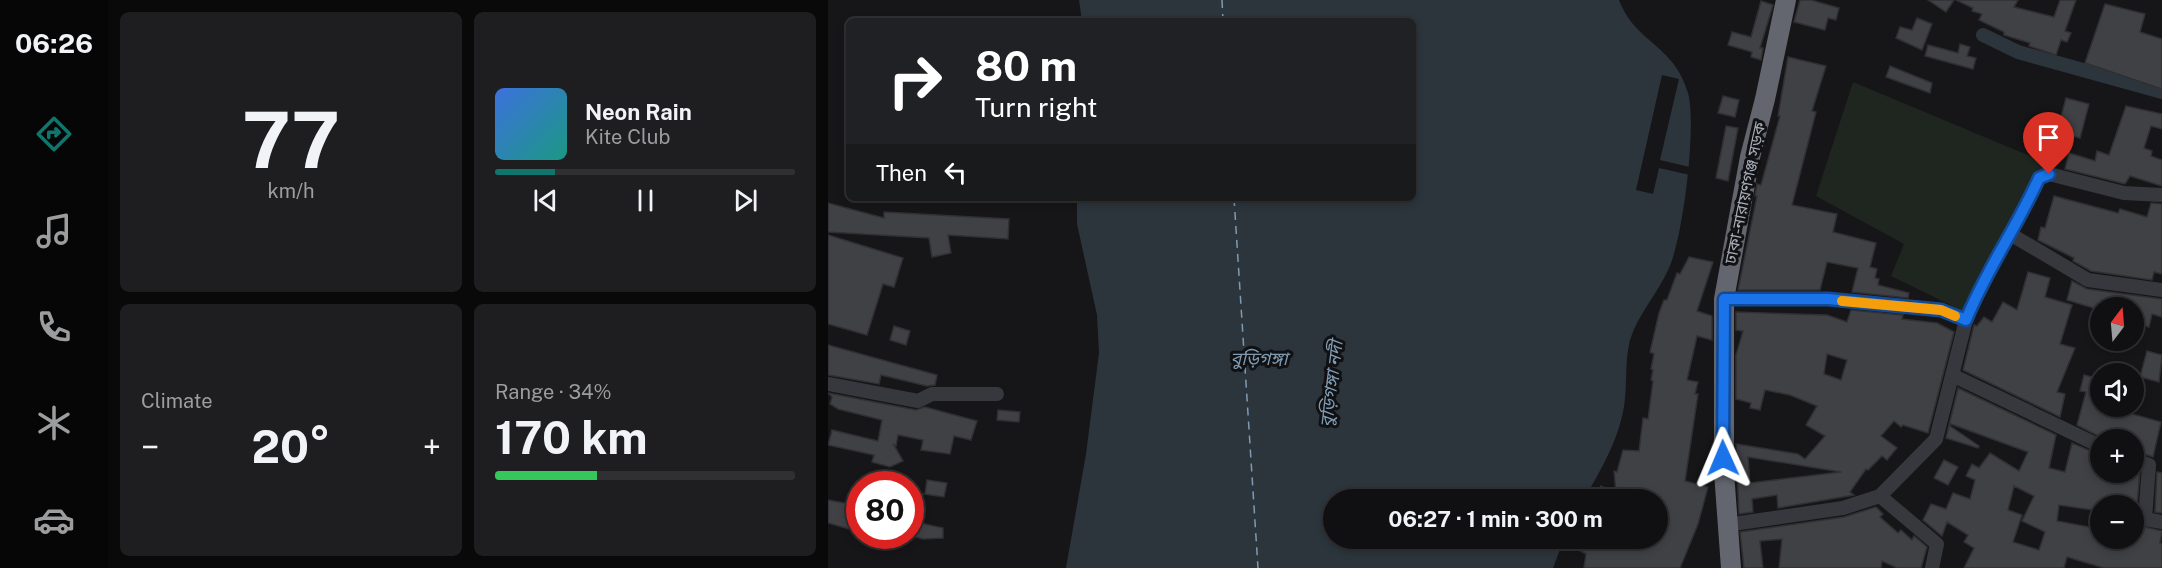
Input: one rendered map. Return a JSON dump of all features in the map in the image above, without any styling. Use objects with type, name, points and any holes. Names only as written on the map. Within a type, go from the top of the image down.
[{"type":"highway","name":"ঢাকা-নারায়ণগঞ্জ সড়ক","points":[[1731,568],[1726,525],[1722,384],[1724,299],[1750,157],[1786,0]]},
{"type":"street","points":[[1726,525],[1843,508],[1880,496],[1936,439],[1966,320],[1980,284],[2010,234],[2039,178],[2049,174],[2124,193],[2162,195]]},
{"type":"street","points":[[2010,234],[2088,280],[2162,290]]},
{"type":"street","points":[[1724,299],[1828,299],[1941,310],[1966,320]]},
{"type":"street","points":[[1953,375],[2090,441]]},
{"type":"street","points":[[828,384],[918,401],[932,394],[997,394]]},
{"type":"street","points":[[2144,463],[2149,465],[2145,519],[2162,522]]},
{"type":"street","points":[[1880,496],[1937,544],[1932,568]]},
{"type":"shaded area","points":[[1853,82],[2051,165],[1969,314],[1891,276],[1904,244],[1816,196]]},
{"type":"water","name":"বুড়িগঙ্গা","points":[[1079,0],[1619,0],[1635,26],[1674,64],[1688,93],[1690,108],[1690,155],[1684,208],[1669,268],[1638,321],[1630,340],[1623,413],[1615,439],[1590,489],[1323,489],[1323,549],[1560,549],[1553,568],[1066,568],[1086,454],[1099,353],[1097,315],[1077,224],[1077,201],[1416,201],[1416,18],[1082,18]]},
{"type":"pier","points":[[1662,75],[1679,79],[1660,160],[1690,167],[1690,175],[1659,168],[1653,194],[1636,190]]},
{"type":"building","points":[[1800,0],[1811,0],[1839,8],[1836,20],[1828,18],[1825,30],[1794,22]]},
{"type":"building","points":[[1928,0],[1954,0],[1946,12]]},
{"type":"building","points":[[1956,0],[2018,0],[2014,7],[2054,17],[2060,0],[2076,0],[2065,31],[2071,33],[2067,42],[2061,40],[2056,55],[2029,46],[2030,43],[2004,35],[2004,32],[1979,20],[1982,14],[1972,11],[1973,8]]},
{"type":"building","points":[[1761,1],[1773,5],[1760,48],[1763,48],[1761,60],[1751,57],[1752,52],[1728,45],[1732,32],[1751,37]]},
{"type":"building","points":[[2105,4],[2145,14],[2140,32],[2162,39],[2162,89],[2085,63]]},
{"type":"building","points":[[1917,18],[1932,24],[1922,50],[1896,38],[1900,27],[1912,30]]},
{"type":"building","points":[[1960,44],[1970,47],[1967,56],[1976,58],[1973,69],[1925,56],[1928,45],[1958,53]]},
{"type":"building","points":[[1788,57],[1826,66],[1812,111],[1816,112],[1792,205],[1837,214],[1833,232],[1876,243],[1870,267],[1877,269],[1875,278],[1879,279],[1878,285],[1909,293],[1908,298],[1852,292],[1858,268],[1827,262],[1820,290],[1738,290],[1757,196],[1755,196],[1757,184],[1761,185],[1780,116],[1778,116]]},
{"type":"building","points":[[1890,66],[1932,83],[1930,93],[1886,77]]},
{"type":"building","points":[[1723,96],[1739,100],[1735,117],[1718,113]]},
{"type":"building","points":[[2066,98],[2089,104],[2080,138],[2057,132]]},
{"type":"building","points":[[2126,106],[2162,114],[2162,129],[2151,126],[2144,148],[2152,151],[2151,156],[2162,160],[2162,186],[2130,176],[2125,184],[2065,169],[2069,153],[2095,161],[2097,151],[2109,155]]},
{"type":"building","points":[[1726,126],[1738,128],[1728,181],[1716,178]]},
{"type":"building","points":[[2054,196],[2118,213],[2120,209],[2147,217],[2151,203],[2162,204],[2162,274],[2154,272],[2152,280],[2091,271],[2073,261],[2074,258],[2038,240],[2041,227],[2045,228]]},
{"type":"building","points":[[828,203],[884,218],[884,212],[1009,219],[1008,239],[948,235],[951,253],[932,257],[929,238],[828,232]]},
{"type":"building","points":[[828,235],[903,258],[894,287],[883,284],[867,335],[828,324]]},
{"type":"building","points":[[1689,257],[1713,262],[1697,311],[1712,316],[1712,340],[1697,336],[1687,380],[1698,382],[1695,394],[1698,394],[1685,481],[1708,487],[1698,524],[1680,568],[1584,568],[1586,554],[1577,549],[1668,549],[1668,489],[1616,489],[1614,471],[1617,472],[1623,450],[1639,451],[1643,418],[1648,419],[1654,354],[1650,352],[1659,313],[1664,300],[1667,300],[1677,273],[1680,274]]},
{"type":"building","points":[[2028,272],[2050,278],[2045,297],[2072,305],[2060,344],[2075,348],[2057,392],[2065,394],[2060,417],[1963,370],[1974,325],[1977,326],[1984,317],[1992,322],[2003,302],[2017,310]]},
{"type":"building","points":[[2072,281],[2087,289],[2162,299],[2162,317],[2152,314],[2149,327],[2144,325],[2144,297],[2090,297],[2090,307],[2067,300]]},
{"type":"building","points":[[1851,310],[1903,315],[1902,319],[1937,323],[1954,332],[1928,433],[1903,425],[1901,427],[1894,421],[1881,436],[1897,448],[1887,460],[1882,456],[1868,470],[1866,469],[1850,492],[1854,495],[1778,508],[1777,495],[1752,499],[1753,512],[1739,514],[1736,444],[1798,454],[1805,459],[1825,436],[1806,425],[1817,406],[1790,395],[1765,390],[1760,410],[1750,408],[1751,403],[1736,399],[1736,355],[1743,331],[1736,330],[1736,312],[1827,315],[1847,322]],"holes":[[[1827,354],[1847,360],[1841,380],[1824,374]],[[1748,457],[1841,472],[1750,483]]]},
{"type":"building","points":[[894,326],[910,331],[906,345],[890,340]]},
{"type":"building","points":[[828,345],[937,375],[935,385],[927,386],[881,375],[879,384],[828,375]]},
{"type":"building","points":[[2147,351],[2162,355],[2159,382],[2144,378],[2144,363]]},
{"type":"building","points":[[2084,375],[2090,376],[2090,417],[2143,417],[2161,422],[2153,457],[2144,454],[2144,429],[2090,429],[2090,432],[2077,425],[2086,392],[2080,391]]},
{"type":"building","points":[[1958,388],[2056,435],[2049,468],[2065,472],[2072,443],[2090,451],[2090,483],[2139,483],[2138,495],[2090,495],[2090,510],[2059,505],[2057,521],[2090,527],[2090,549],[2144,549],[2144,527],[2162,531],[2160,543],[2162,544],[2162,568],[2104,568],[2067,557],[2064,568],[1964,568],[1974,548],[1964,542],[1968,535],[1947,522],[1942,536],[1923,520],[1931,504],[1946,509],[1953,493],[1970,499],[1975,480],[1966,476],[1972,464],[1979,468],[1990,453],[2019,471],[2028,452],[1951,424],[1950,426],[1979,446],[1978,448],[1946,438]],"holes":[[[2014,486],[2034,496],[2022,521],[2045,532],[2039,550],[2013,542],[2022,515],[2008,510]]]},
{"type":"building","points":[[828,393],[916,410],[925,407],[977,421],[971,440],[954,436],[950,454],[921,450],[923,440],[898,435],[896,446],[894,445],[903,461],[890,467],[872,462],[874,455],[828,445],[832,430],[878,441],[882,420],[838,409],[830,404],[832,397]]},
{"type":"building","points":[[998,410],[1020,412],[1019,422],[997,420]]},
{"type":"building","points":[[1944,460],[1958,467],[1948,485],[1934,478]]},
{"type":"building","points":[[2157,472],[2162,473],[2162,513],[2155,512]]},
{"type":"building","points":[[927,480],[947,483],[944,497],[925,494]]},
{"type":"building","points":[[828,500],[846,503],[846,528],[828,523]]},
{"type":"building","points":[[1876,507],[1883,514],[1880,517],[1898,533],[1901,530],[1912,540],[1914,536],[1927,547],[1921,568],[1897,568],[1882,561],[1881,568],[1779,568],[1782,539],[1760,541],[1763,568],[1744,568],[1740,532],[1844,517]]},
{"type":"building","points":[[924,524],[943,528],[943,538],[924,539]]},
{"type":"waterway","points":[[1983,35],[2018,52],[2162,92]]},
{"type":"ferry route","points":[[1222,0],[1223,18]]},
{"type":"ferry route","points":[[1234,201],[1258,568]]},
{"type":"slow traffic","points":[[1842,301],[1941,310],[1955,316]]},
{"type":"route","points":[[1723,458],[1724,299],[1828,299],[1941,310],[1966,320],[1980,284],[2025,210],[2039,178],[2049,174]]},
{"type":"water label","name":"বুড়িগঙ্গা নদী","points":[[1331,384]]}]
